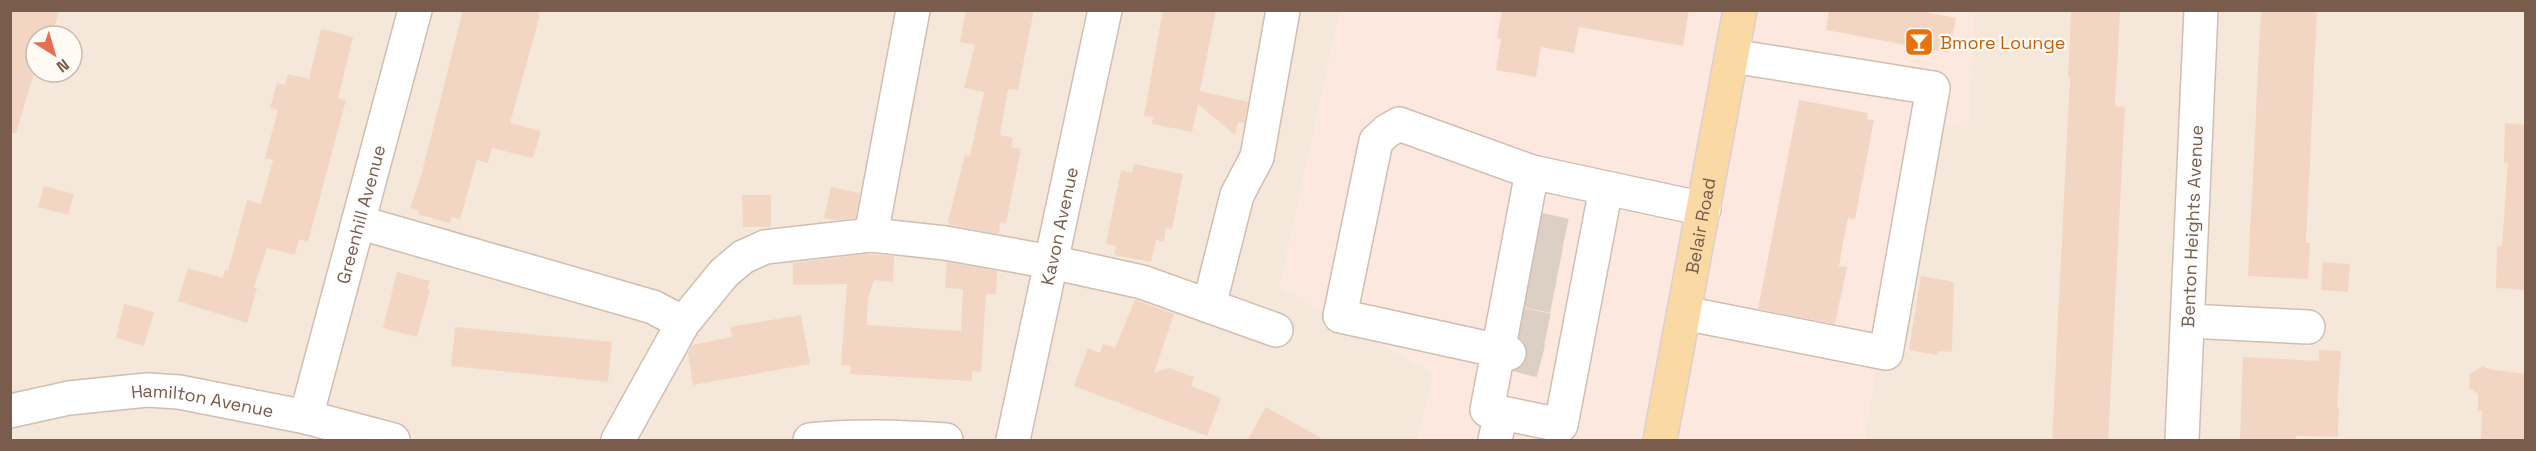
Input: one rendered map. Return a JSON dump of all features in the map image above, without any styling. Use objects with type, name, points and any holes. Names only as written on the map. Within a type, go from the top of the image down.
[{"type":"main road","name":"Belair Road","points":[[1660,441],[1740,10]]},
{"type":"street","name":"Greenhill Avenue","points":[[306,417],[415,10]]},
{"type":"street","points":[[872,235],[913,10]]},
{"type":"street","name":"Kavon Avenue","points":[[1013,441],[1105,10]]},
{"type":"street","points":[[1209,306],[1237,195],[1257,157],[1283,10]]},
{"type":"street","name":"Benton Heights Avenue","points":[[2182,441],[2200,10]]},
{"type":"street","points":[[1684,313],[1886,353],[1933,88],[1732,56]]},
{"type":"street","points":[[1507,337],[1340,316],[1376,141],[1387,131],[1399,124],[1532,172],[1704,209]]},
{"type":"street","points":[[1532,172],[1528,227],[1507,337],[1487,410],[1498,427],[1561,425],[1560,366],[1578,269],[1606,188]]},
{"type":"street","points":[[358,222],[643,304],[683,323]]},
{"type":"street","points":[[618,441],[683,323],[724,273],[765,247],[872,235],[945,243],[1051,262],[1142,282],[1276,330]]},
{"type":"street","points":[[2188,321],[2308,327]]},
{"type":"street","name":"Hamilton Avenue","points":[[10,411],[69,398],[147,390],[179,393],[306,417],[393,441]]},
{"type":"street","points":[[810,441],[839,437],[905,437],[946,441]]},
{"type":"shaded area","points":[[10,11],[1340,11],[1280,287],[1434,374],[1417,440],[11,440]]},
{"type":"shaded area","points":[[1340,11],[1974,11],[1968,127],[1919,121],[1864,440],[1417,440],[1434,374],[1280,287]]},
{"type":"shaded area","points":[[1974,11],[2525,11],[2525,440],[1864,440],[1919,120],[1968,127]]},
{"type":"building","points":[[10,10],[59,10],[55,24],[24,24],[24,84],[31,84],[16,133],[10,133]]},
{"type":"building","points":[[463,10],[539,10],[540,15],[510,123],[541,131],[533,158],[492,148],[488,163],[477,160],[460,219],[452,217],[450,223],[418,214],[419,210],[410,208],[421,176]]},
{"type":"building","points":[[966,10],[1034,10],[1018,90],[1008,89],[1000,135],[1013,138],[1011,147],[1021,149],[1006,223],[1000,222],[999,234],[950,225],[948,221],[965,155],[970,156],[984,92],[964,88],[975,45],[960,42]]},
{"type":"building","points":[[1163,10],[1216,10],[1200,91],[1248,102],[1244,123],[1238,122],[1235,135],[1198,104],[1192,132],[1152,124],[1153,117],[1144,116]]},
{"type":"building","points":[[1502,10],[1689,10],[1683,46],[1579,27],[1574,53],[1541,47],[1536,77],[1496,70],[1501,39],[1497,38]]},
{"type":"building","name":"Bmore Lounge","points":[[1829,10],[1917,10],[1956,18],[1949,53],[1826,30]]},
{"type":"building","points":[[2071,10],[2120,10],[2115,106],[2125,107],[2108,441],[2052,441],[2070,77],[2068,77]]},
{"type":"building","points":[[2261,10],[2317,10],[2306,243],[2310,243],[2308,279],[2248,276]]},
{"type":"building","points":[[321,29],[353,37],[338,98],[346,100],[308,242],[299,239],[295,255],[267,248],[254,287],[257,288],[247,323],[178,301],[188,268],[223,278],[225,270],[228,271],[247,200],[261,204],[273,160],[265,158],[278,110],[270,108],[277,83],[285,85],[288,74],[309,79]]},
{"type":"building","points":[[1799,100],[1868,113],[1867,119],[1874,120],[1855,219],[1848,218],[1843,243],[1839,266],[1847,267],[1835,324],[1758,309]]},
{"type":"building","points":[[2505,123],[2526,125],[2526,290],[2496,288],[2497,246],[2502,246],[2508,163],[2504,163]]},
{"type":"building","points":[[1134,164],[1183,174],[1172,229],[1166,228],[1164,242],[1156,240],[1151,262],[1114,255],[1116,246],[1106,244],[1121,170],[1132,173]]},
{"type":"building","points":[[44,186],[74,194],[68,215],[38,207]]},
{"type":"building","points":[[831,187],[860,193],[855,218],[834,220],[824,218]]},
{"type":"building","points":[[742,195],[771,195],[771,227],[743,227]]},
{"type":"building","points":[[866,254],[894,256],[893,282],[874,280],[868,298],[867,325],[961,331],[963,289],[945,288],[947,262],[997,271],[996,294],[986,294],[981,372],[972,371],[972,381],[850,374],[851,366],[841,365],[847,284],[793,285],[793,263]]},
{"type":"building","points":[[2323,262],[2350,264],[2348,292],[2321,290]]},
{"type":"building","points":[[397,272],[430,281],[427,289],[430,290],[417,337],[383,328]]},
{"type":"building","points":[[1921,276],[1954,282],[1952,352],[1939,351],[1936,355],[1909,350]]},
{"type":"building","points":[[1135,300],[1174,314],[1154,373],[1169,368],[1194,377],[1191,386],[1221,398],[1207,436],[1074,386],[1088,348],[1100,353],[1103,344],[1115,348]]},
{"type":"building","points":[[124,304],[154,312],[144,346],[116,338]]},
{"type":"building","points":[[801,315],[810,364],[693,385],[688,353],[692,345],[732,337],[730,327]]},
{"type":"building","points":[[455,327],[612,342],[608,382],[451,366]]},
{"type":"building","points":[[2319,350],[2341,351],[2337,408],[2339,408],[2338,437],[2296,436],[2296,441],[2240,441],[2243,357],[2319,361]]},
{"type":"building","points":[[2483,366],[2488,369],[2526,374],[2526,441],[2481,441],[2482,411],[2478,411],[2478,394],[2469,388],[2470,374]]},
{"type":"building","points":[[1266,407],[1326,441],[1247,441]]},
{"type":"tunnel","points":[[1533,228],[1571,236]]},
{"type":"tunnel","points":[[1527,259],[1565,267]]},
{"type":"tunnel","points":[[1521,290],[1560,298]]},
{"type":"tunnel","points":[[1515,323],[1553,331]]},
{"type":"tunnel","points":[[1509,353],[1547,363]]},
{"type":"place","name":"Bmore Lounge","points":[[1919,42]]}]
